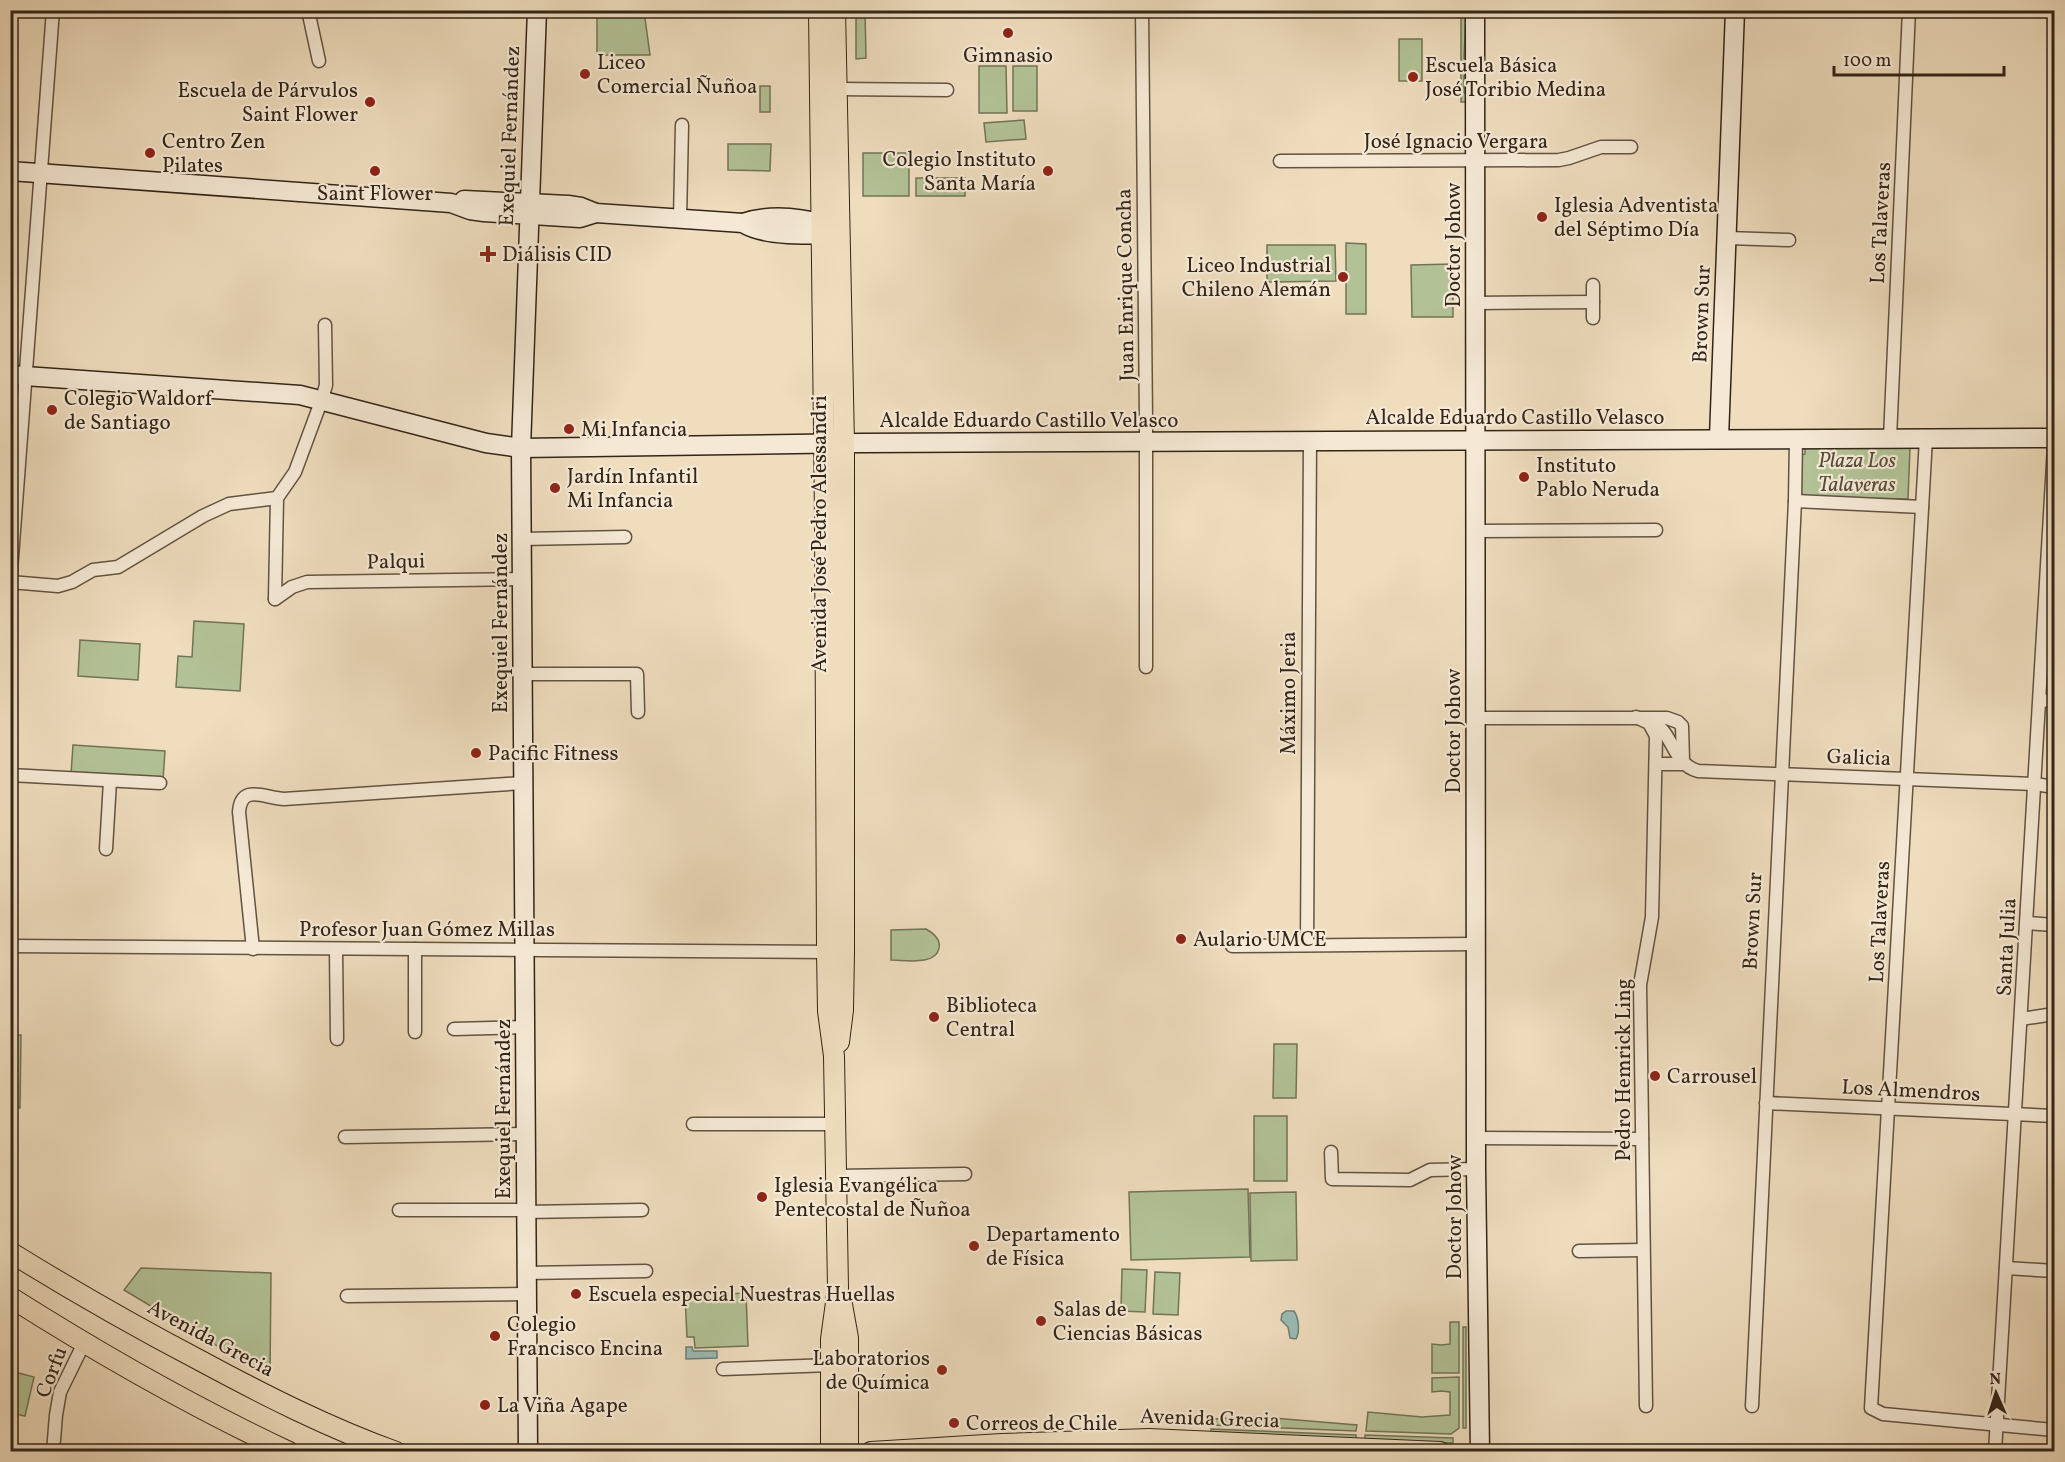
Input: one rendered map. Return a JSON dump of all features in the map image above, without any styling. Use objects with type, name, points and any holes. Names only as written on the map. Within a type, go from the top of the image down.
[{"type":"main road","name":"Avenida José Pedro Alessandri","points":[[819,10],[827,229],[844,443],[835,952],[828,1011],[834,1056],[838,1288],[831,1339],[831,1452]]},
{"type":"main road","name":"Avenida José Pedro Alessandri","points":[[835,10],[836,89],[827,229],[824,444],[835,952]]},
{"type":"main road","name":"Avenida Grecia","points":[[10,1252],[106,1310],[253,1389],[355,1436],[396,1452]]},
{"type":"main road","name":"Avenida José Pedro Alessandri","points":[[838,1288],[848,1338],[848,1452]]},
{"type":"main road","points":[[10,1297],[84,1343],[241,1429],[289,1452]]},
{"type":"main road","name":"Avenida Grecia","points":[[871,1452],[1002,1444],[1149,1439],[1440,1452]]},
{"type":"street","points":[[53,10],[41,173],[18,375],[11,583],[58,586],[72,582],[93,570],[118,567],[203,516],[229,504],[277,498],[295,472],[326,385],[325,325]]},
{"type":"street","points":[[308,10],[319,61]]},
{"type":"street","name":"Exequiel Fernández","points":[[528,1452],[521,448],[537,10]]},
{"type":"street","name":"Juan Enrique Concha","points":[[1142,10],[1146,667]]},
{"type":"street","name":"Doctor Johow","points":[[1475,10],[1476,1169],[1480,1452]]},
{"type":"street","name":"Brown Sur","points":[[1719,438],[1735,10]]},
{"type":"street","name":"Los Talaveras","points":[[1890,438],[1909,10]]},
{"type":"street","points":[[836,89],[947,90]]},
{"type":"street","points":[[680,219],[682,125]]},
{"type":"street","name":"José Ignacio Vergara","points":[[1280,161],[1565,159],[1600,147],[1631,147]]},
{"type":"street","points":[[10,171],[451,203],[470,199],[529,208],[568,205],[596,213],[743,223],[763,231],[827,229]]},
{"type":"street","points":[[1726,238],[1789,240]]},
{"type":"street","points":[[1593,285],[1593,318]]},
{"type":"street","points":[[1475,303],[1593,302]]},
{"type":"street","name":"Alcalde Eduardo Castillo Velasco","points":[[18,375],[279,392],[322,399],[486,443],[521,448],[1146,441],[2055,438]]},
{"type":"street","name":"Brown Sur","points":[[1752,1406],[1795,501],[1796,438]]},
{"type":"street","name":"Los Talaveras","points":[[1926,438],[1871,1408],[1883,1414],[1997,1425]]},
{"type":"street","name":"Máximo Jeria","points":[[1306,945],[1310,441]]},
{"type":"street","name":"Santa Julia","points":[[1995,1452],[2040,701],[2051,574],[2055,446]]},
{"type":"street","name":"Palqui","points":[[277,498],[275,599],[292,587],[307,582],[522,579]]},
{"type":"street","points":[[1795,501],[1922,507]]},
{"type":"street","points":[[1475,531],[1656,530]]},
{"type":"street","points":[[522,538],[625,537]]},
{"type":"street","points":[[523,674],[637,674],[638,712]]},
{"type":"street","points":[[2040,701],[2055,700]]},
{"type":"street","points":[[1636,717],[1652,721],[1660,726],[1683,764]]},
{"type":"street","name":"Pedro Hemrick Ling","points":[[1636,717],[1649,723],[1656,736],[1652,918],[1640,985],[1646,1406]]},
{"type":"street","points":[[1475,718],[1667,718],[1678,722],[1683,731],[1683,764]]},
{"type":"street","name":"Galicia","points":[[1656,764],[1683,764],[1692,769],[1707,772],[2035,784],[2055,787]]},
{"type":"street","points":[[10,775],[160,783]]},
{"type":"street","points":[[106,849],[110,781]]},
{"type":"street","points":[[253,949],[239,812],[243,798],[254,793],[285,798],[523,783]]},
{"type":"street","points":[[2027,923],[2055,925]]},
{"type":"street","points":[[1232,946],[1476,944]]},
{"type":"street","name":"Profesor Juan Gómez Millas","points":[[10,946],[835,952]]},
{"type":"street","points":[[336,949],[337,1039]]},
{"type":"street","points":[[415,949],[415,1032]]},
{"type":"street","points":[[2021,1018],[2055,1014]]},
{"type":"street","points":[[454,1029],[525,1027]]},
{"type":"street","name":"Los Almendros","points":[[1766,1103],[2055,1116]]},
{"type":"street","points":[[693,1124],[835,1124]]},
{"type":"street","points":[[345,1137],[525,1134]]},
{"type":"street","points":[[1476,1138],[1642,1139]]},
{"type":"street","points":[[1331,1152],[1332,1179],[1410,1180],[1430,1170],[1476,1169]]},
{"type":"street","points":[[836,1176],[965,1174]]},
{"type":"street","points":[[399,1210],[642,1210]]},
{"type":"street","points":[[1579,1251],[1643,1250]]},
{"type":"street","points":[[2006,1268],[2055,1271]]},
{"type":"street","points":[[526,1273],[646,1271]]},
{"type":"street","points":[[347,1296],[526,1294]]},
{"type":"street","name":"Corfu","points":[[53,1452],[60,1392],[84,1343]]},
{"type":"street","points":[[723,1369],[831,1365]]},
{"type":"street","points":[[1997,1425],[2055,1430]]},
{"type":"green space","points":[[1466,10],[1464,58],[1468,60],[1464,63],[1464,72],[1468,74],[1464,76],[1464,92],[1468,96],[1468,102],[1461,102],[1461,11]]},
{"type":"green space","points":[[597,11],[644,11],[650,55],[597,55]]},
{"type":"green space","points":[[856,11],[865,11],[866,58],[856,59]]},
{"type":"green space","points":[[1399,39],[1422,39],[1422,81],[1399,81]]},
{"type":"green space","points":[[979,66],[1006,66],[1007,113],[979,113]]},
{"type":"green space","points":[[1013,66],[1037,66],[1037,111],[1013,111]]},
{"type":"green space","points":[[760,86],[770,86],[770,112],[760,112]]},
{"type":"green space","points":[[1024,120],[1026,139],[986,142],[984,123]]},
{"type":"green space","points":[[728,144],[771,144],[770,171],[728,170]]},
{"type":"green space","points":[[863,153],[909,153],[909,196],[863,196]]},
{"type":"green space","points":[[916,178],[965,178],[965,196],[916,196]]},
{"type":"green space","points":[[1346,243],[1366,244],[1366,314],[1346,314]]},
{"type":"green space","points":[[1267,245],[1335,245],[1336,281],[1267,282]]},
{"type":"green space","points":[[1453,264],[1453,317],[1412,317],[1411,265]]},
{"type":"green space","name":"Plaza Los Talaveras","points":[[1805,446],[1910,448],[1908,499],[1804,497],[1801,495],[1801,455],[1805,454]]},
{"type":"green space","points":[[194,621],[244,624],[240,691],[176,687],[178,656],[192,657]]},
{"type":"green space","points":[[80,640],[140,644],[138,680],[78,676]]},
{"type":"green space","points":[[73,745],[165,751],[163,780],[71,774]]},
{"type":"green space","points":[[926,929],[938,939],[937,954],[919,961],[891,960],[891,930]]},
{"type":"green space","points":[[11,1035],[21,1035],[20,1108],[11,1108]]},
{"type":"green space","points":[[1274,1044],[1297,1044],[1296,1098],[1273,1098]]},
{"type":"green space","points":[[1254,1116],[1287,1116],[1287,1181],[1254,1181]]},
{"type":"green space","points":[[1248,1189],[1250,1257],[1131,1260],[1129,1192]]},
{"type":"green space","points":[[1296,1192],[1297,1260],[1251,1261],[1250,1193]]},
{"type":"green space","points":[[141,1268],[271,1273],[270,1374],[256,1369],[124,1290]]},
{"type":"green space","points":[[1122,1269],[1147,1270],[1145,1312],[1121,1311]]},
{"type":"green space","points":[[1155,1272],[1180,1273],[1178,1315],[1153,1314]]},
{"type":"green space","points":[[746,1293],[748,1346],[695,1348],[694,1337],[687,1337],[685,1296]]},
{"type":"green space","points":[[1450,1322],[1459,1322],[1459,1373],[1432,1373],[1432,1344],[1450,1344]]},
{"type":"green space","points":[[1463,1327],[1466,1327],[1466,1428],[1463,1428]]},
{"type":"green space","points":[[11,1371],[34,1377],[25,1416],[11,1413]]},
{"type":"green space","points":[[1459,1377],[1459,1428],[1451,1434],[1366,1431],[1368,1412],[1422,1417],[1450,1415],[1450,1392],[1432,1392],[1432,1378]]},
{"type":"green space","points":[[1262,1417],[1357,1425],[1356,1431],[1211,1425],[1212,1419]]},
{"type":"green space","points":[[1211,1429],[1356,1435],[1356,1439],[1211,1433]]},
{"type":"green space","points":[[1365,1435],[1453,1438],[1453,1443],[1365,1440]]},
{"type":"water","points":[[1286,1311],[1294,1311],[1297,1317],[1296,1339],[1290,1338],[1288,1327],[1281,1320],[1282,1314]]},
{"type":"water","points":[[686,1347],[692,1347],[693,1351],[717,1351],[717,1358],[686,1359]]},
{"type":"place","name":"Gimnasio","points":[[1008,33]]},
{"type":"place","name":"Liceo Comercial Ñuñoa","points":[[585,74]]},
{"type":"place","name":"Escuela Básica José Toribio Medina","points":[[1413,77]]},
{"type":"place","name":"Escuela de Párvulos Saint Flower","points":[[370,102]]},
{"type":"place","name":"Centro Zen Pilates","points":[[150,153]]},
{"type":"place","name":"Saint Flower","points":[[375,171]]},
{"type":"place","name":"Colegio Instituto Santa María","points":[[1048,171]]},
{"type":"place","name":"Iglesia Adventista del Séptimo Día","points":[[1542,217]]},
{"type":"place","name":"Diálisis CID","points":[[488,254]]},
{"type":"place","name":"Liceo Industrial Chileno Alemán","points":[[1343,277]]},
{"type":"place","name":"Colegio Waldorf de Santiago","points":[[52,410]]},
{"type":"place","name":"Mi Infancia","points":[[569,429]]},
{"type":"place","name":"Instituto Pablo Neruda","points":[[1524,477]]},
{"type":"place","name":"Jardín Infantil Mi Infancia","points":[[555,488]]},
{"type":"place","name":"Pacific Fitness","points":[[476,753]]},
{"type":"place","name":"Aulario UMCE","points":[[1181,939]]},
{"type":"place","name":"Biblioteca Central","points":[[934,1017]]},
{"type":"place","name":"Carrousel","points":[[1655,1076]]},
{"type":"place","name":"Iglesia Evangélica Pentecostal de Ñuñoa","points":[[762,1197]]},
{"type":"place","name":"Departamento de Física","points":[[974,1246]]},
{"type":"place","name":"Escuela especial Nuestras Huellas","points":[[576,1294]]},
{"type":"place","name":"Salas de Ciencias Básicas","points":[[1041,1321]]},
{"type":"place","name":"Colegio Francisco Encina","points":[[495,1336]]},
{"type":"place","name":"Laboratorios de Química","points":[[942,1370]]},
{"type":"place","name":"La Viña Agape","points":[[485,1405]]},
{"type":"place","name":"Correos de Chile","points":[[954,1423]]}]
